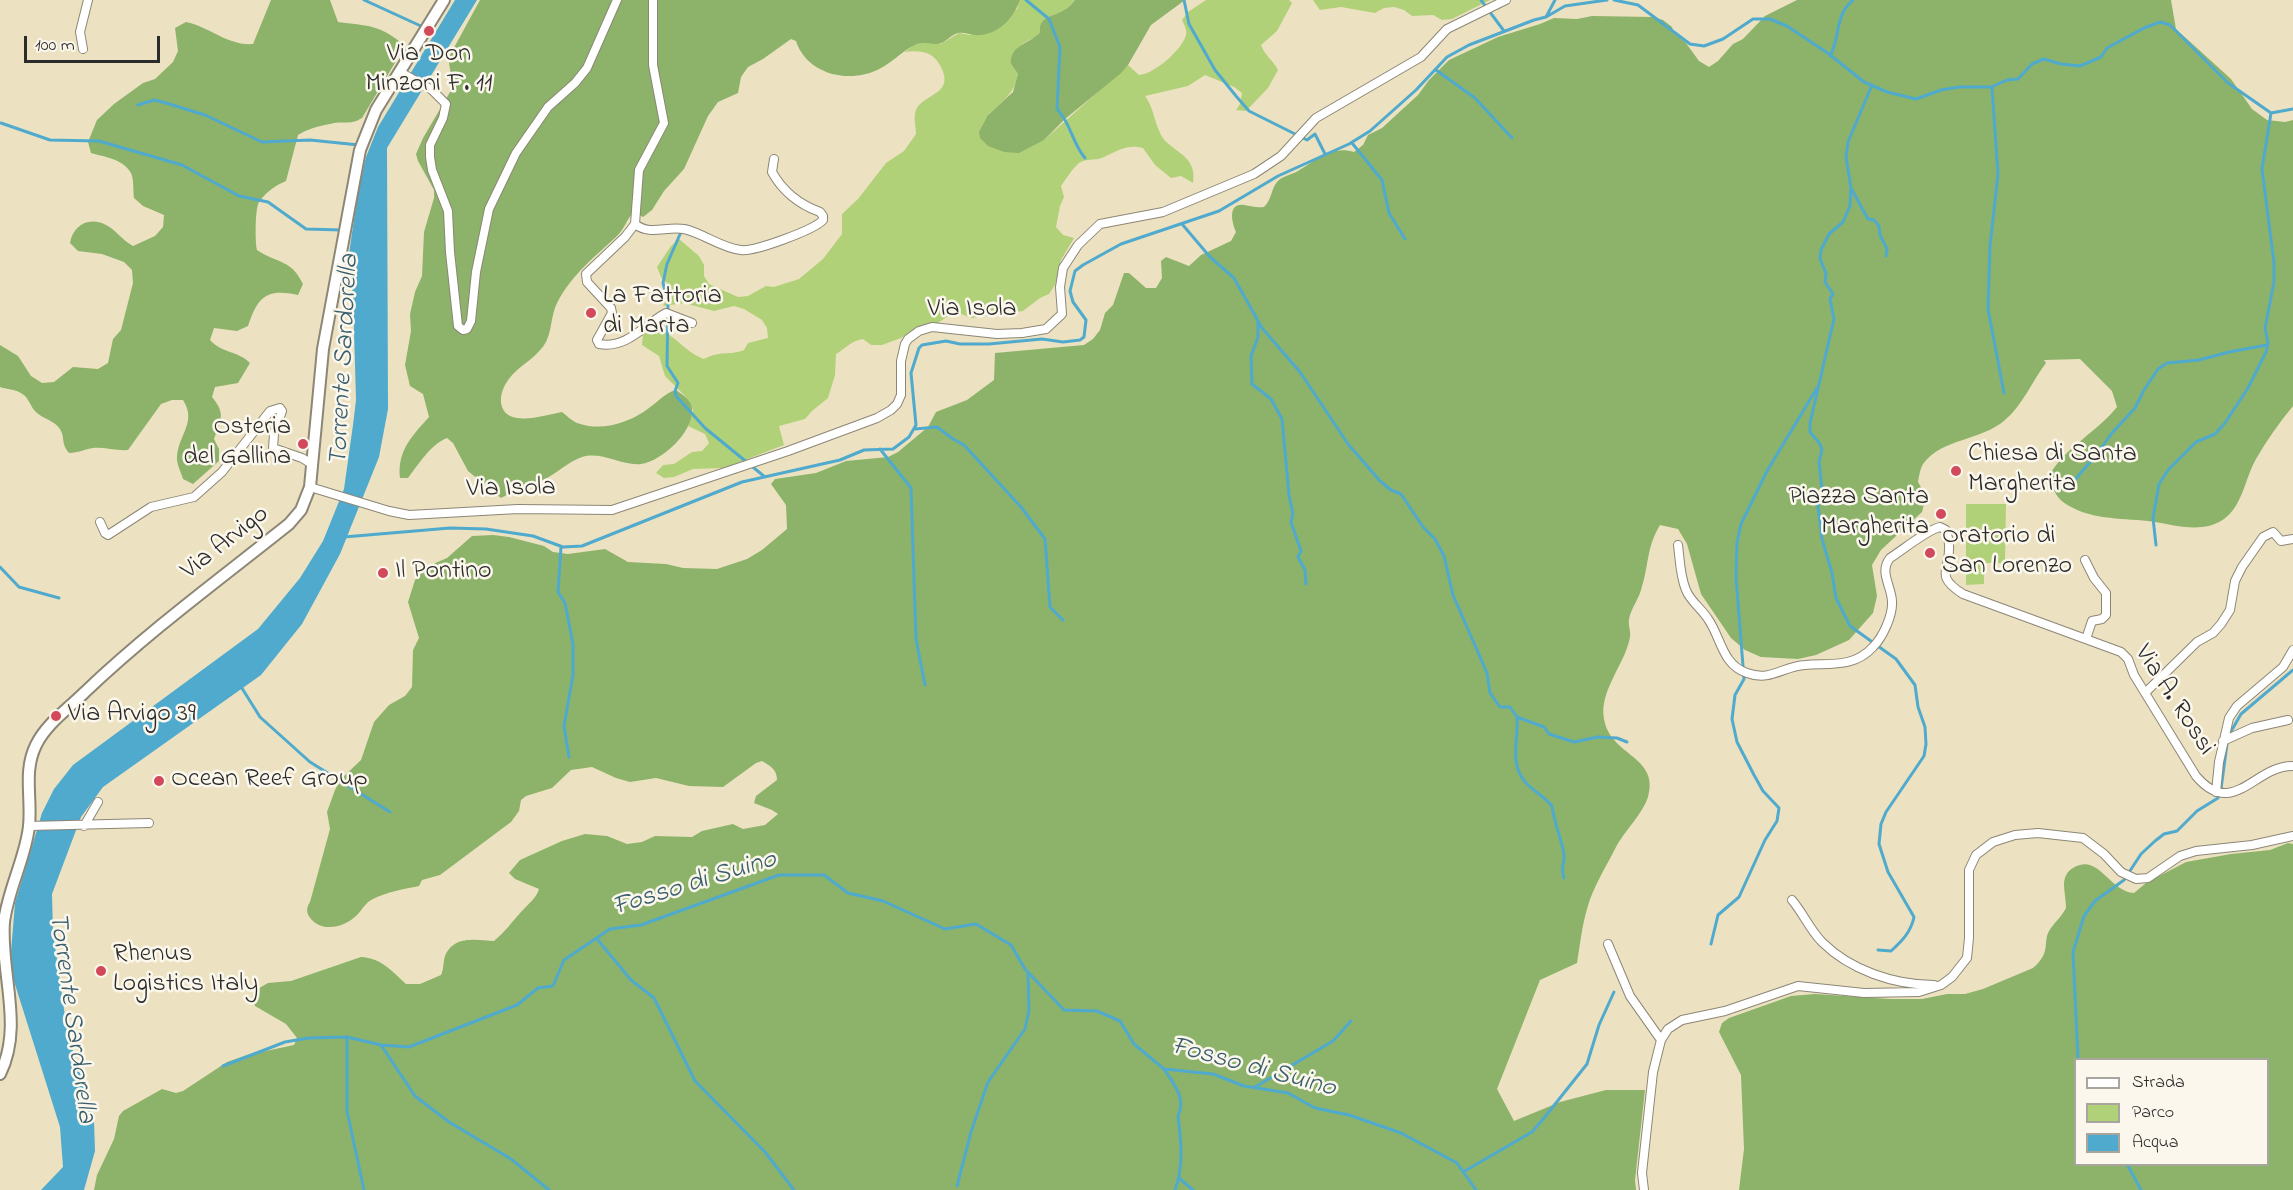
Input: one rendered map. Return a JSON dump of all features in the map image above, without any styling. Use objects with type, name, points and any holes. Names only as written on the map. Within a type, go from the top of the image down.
[{"type":"main road","name":"Via Arvigo","points":[[0,1074],[6,1063],[10,1043],[9,1002],[1,943],[10,891],[32,826],[29,765],[36,744],[100,678],[168,618],[296,518],[305,502],[310,487],[323,349],[360,150],[376,111],[402,73],[444,0]]},
{"type":"street","points":[[83,49],[80,32],[87,0]]},
{"type":"street","points":[[402,73],[432,90],[446,104],[443,118],[430,145],[430,157],[432,170],[448,211],[456,312],[458,326],[463,330],[467,329],[471,321],[476,272],[489,209],[516,153],[548,107],[575,83],[587,68],[617,0]]},
{"type":"street","points":[[653,0],[653,65],[664,123],[639,170],[634,224],[625,237],[586,274],[587,282],[611,308],[612,313],[597,340],[599,344],[610,346],[626,341],[666,313],[692,323]]},
{"type":"street","name":"Via Isola","points":[[310,487],[363,504],[410,514],[518,509],[612,510],[788,451],[877,418],[897,404],[901,395],[903,351],[908,339],[914,333],[932,327],[997,334],[1046,329],[1062,314],[1061,278],[1070,256],[1088,233],[1100,224],[1163,212],[1254,174],[1281,156],[1316,118],[1421,57],[1447,29],[1506,0]]},
{"type":"street","points":[[634,224],[647,231],[684,230],[741,250],[760,247],[815,227],[823,220],[823,216],[820,212],[791,196],[780,184],[771,172],[774,159]]},
{"type":"street","points":[[100,522],[108,535],[151,507],[194,497],[222,472],[270,411],[276,408],[282,411],[274,434],[273,448],[312,464]]},
{"type":"street","name":"Via A. Rossi","points":[[1678,545],[1686,592],[1709,620],[1726,657],[1746,673],[1772,676],[1802,665],[1845,664],[1867,653],[1881,637],[1891,610],[1892,601],[1884,571],[1887,562],[1930,530],[1940,527],[1946,531],[1949,547],[1945,566],[1947,581],[1952,588],[2123,654],[2196,776],[2206,786],[2216,792],[2232,792],[2278,768],[2293,766]]},
{"type":"street","points":[[2146,692],[2197,642],[2213,633],[2221,624],[2230,610],[2235,581],[2263,537],[2273,532],[2281,541],[2293,539]]},
{"type":"street","points":[[2085,560],[2090,572],[2106,593],[2106,615],[2102,619],[2092,621],[2086,639]]},
{"type":"street","points":[[2216,792],[2223,741],[2231,713],[2283,667],[2293,651]]},
{"type":"street","points":[[2223,741],[2252,728],[2288,720]]},
{"type":"street","points":[[84,826],[98,802]]},
{"type":"street","points":[[32,826],[149,823]]},
{"type":"street","points":[[1644,1190],[1642,1173],[1653,1072],[1660,1040],[1668,1029],[1682,1020],[1725,1011],[1798,986],[1864,993],[1919,992],[1941,986],[1952,977],[1967,958],[1969,870],[1976,855],[1984,848],[2015,835],[2038,833],[2083,838],[2128,876],[2136,879],[2148,878],[2180,856],[2196,851],[2293,836]]},
{"type":"street","points":[[1792,900],[1821,940],[1838,956],[1873,975],[1923,985],[1941,986]]},
{"type":"street","points":[[1608,944],[1630,996],[1660,1040]]},
{"type":"green space","points":[[271,0],[330,0],[338,22],[380,30],[405,46],[362,118],[353,122],[317,127],[298,135],[286,181],[271,189],[259,202],[256,225],[257,250],[289,266],[303,284],[298,295],[279,293],[265,297],[260,301],[248,326],[237,331],[214,328],[210,340],[220,348],[250,363],[238,383],[215,387],[212,397],[221,413],[214,439],[219,449],[219,461],[193,484],[183,479],[177,459],[178,448],[188,422],[187,408],[183,400],[172,400],[161,404],[128,450],[93,448],[69,453],[56,424],[37,413],[22,394],[0,387],[0,345],[18,356],[31,376],[42,383],[54,382],[73,367],[98,369],[108,363],[113,339],[121,330],[133,283],[132,270],[124,262],[102,254],[78,251],[70,243],[72,237],[82,224],[99,222],[110,227],[133,246],[155,236],[163,227],[164,215],[143,206],[134,198],[132,176],[128,168],[113,159],[91,153],[88,142],[97,120],[114,104],[143,83],[155,79],[173,62],[178,51],[175,28],[186,22],[235,42],[253,44]]},
{"type":"green space","points":[[480,0],[1020,0],[1010,18],[1000,28],[988,34],[958,33],[938,44],[918,44],[885,65],[857,76],[831,74],[820,69],[810,62],[796,41],[791,39],[748,67],[741,77],[738,93],[718,102],[708,116],[684,169],[664,191],[652,210],[643,217],[634,212],[618,235],[570,283],[555,308],[543,347],[513,374],[501,395],[504,411],[510,416],[527,418],[562,412],[577,423],[596,427],[633,418],[665,395],[676,390],[687,399],[692,407],[691,419],[687,428],[674,445],[649,462],[634,464],[597,456],[582,457],[543,480],[501,498],[468,471],[453,443],[447,438],[430,450],[408,478],[400,478],[403,452],[429,417],[423,394],[410,386],[405,365],[411,331],[410,314],[415,292],[422,276],[424,232],[434,198],[434,190],[416,154],[453,87],[450,55]]},
{"type":"green space","points":[[1020,0],[1075,0],[1070,6],[1041,23],[1040,32],[1022,44],[1011,64],[1018,74],[1014,87],[988,115],[999,149],[1004,152],[1044,140],[1128,65],[1139,75],[1159,67],[1177,50],[1186,36],[1182,20],[1188,12],[1206,0],[1289,0],[1292,3],[1277,31],[1261,45],[1278,70],[1268,88],[1246,111],[1236,110],[1242,93],[1234,87],[1205,75],[1188,86],[1145,96],[1161,135],[1182,154],[1191,166],[1193,183],[1181,176],[1171,178],[1155,165],[1143,148],[1137,147],[1127,148],[1099,159],[1082,161],[1074,168],[1061,186],[1064,197],[1056,227],[1063,235],[1074,238],[1061,260],[1055,285],[1049,294],[1023,311],[972,318],[961,314],[951,314],[938,323],[918,327],[901,338],[882,345],[871,345],[863,339],[855,341],[836,354],[835,375],[828,398],[805,419],[779,426],[784,445],[724,468],[693,469],[674,477],[664,478],[656,473],[663,465],[674,464],[692,452],[702,451],[709,443],[705,434],[688,426],[693,410],[684,395],[665,376],[659,356],[642,345],[643,334],[652,328],[659,330],[704,359],[744,350],[748,343],[768,338],[767,328],[762,320],[744,309],[734,306],[714,311],[684,303],[663,306],[668,295],[668,284],[661,277],[657,267],[671,246],[679,239],[699,256],[704,265],[704,276],[709,284],[738,297],[748,296],[766,286],[774,287],[799,279],[823,259],[842,234],[842,214],[858,199],[886,163],[904,151],[916,134],[916,110],[920,104],[942,87],[943,73],[935,58],[923,52],[904,52],[924,42],[941,44],[959,33],[970,35],[1017,9]]},
{"type":"green space","points":[[1075,0],[1185,0],[1151,25],[1128,65],[1120,74],[1065,119],[1044,140],[1019,153],[1004,152],[988,146],[980,138],[979,132],[988,115],[1013,92],[1018,74],[1011,64],[1013,53],[1040,32],[1041,23],[1044,20],[1070,6]]},
{"type":"green space","points":[[1313,0],[1490,0],[1452,19],[1442,20],[1433,15],[1412,16],[1394,7],[1384,8],[1375,13],[1341,7],[1320,10]]},
{"type":"green space","points":[[1797,0],[2171,0],[2176,29],[2231,79],[2252,109],[2267,120],[2285,122],[2293,120],[2293,406],[2273,432],[2252,466],[2240,499],[2224,519],[2215,524],[2187,527],[2093,515],[2063,502],[2054,490],[2050,474],[2073,447],[2117,407],[2112,391],[2080,359],[2044,360],[2046,363],[2022,400],[2005,420],[1985,432],[1940,449],[1923,464],[1918,482],[1926,496],[1922,512],[1881,550],[1872,565],[1877,596],[1873,613],[1849,640],[1816,655],[1798,659],[1761,657],[1745,650],[1731,638],[1701,594],[1687,544],[1678,529],[1660,525],[1650,549],[1641,590],[1630,615],[1630,635],[1627,647],[1605,698],[1603,708],[1608,731],[1647,773],[1650,783],[1648,797],[1616,847],[1593,893],[1584,922],[1577,963],[1540,980],[1497,1089],[1514,1121],[1560,1102],[1606,1090],[1645,1090],[1635,1180],[1636,1190],[94,1190],[97,1175],[114,1139],[119,1116],[123,1111],[162,1089],[176,1093],[183,1091],[227,1062],[247,1055],[294,1045],[297,1038],[286,1024],[255,1006],[252,998],[254,991],[268,983],[291,981],[361,957],[380,963],[406,984],[420,984],[441,975],[445,956],[454,945],[466,940],[494,941],[534,899],[539,889],[515,879],[509,873],[520,860],[562,841],[585,834],[607,836],[627,844],[642,842],[655,836],[692,837],[702,831],[733,824],[743,829],[765,825],[778,814],[754,803],[756,796],[777,780],[774,770],[762,761],[723,787],[689,786],[656,778],[630,782],[592,767],[571,770],[552,788],[526,796],[521,800],[519,811],[511,822],[440,875],[422,880],[419,886],[373,899],[346,923],[328,927],[316,923],[309,917],[307,908],[330,829],[327,812],[340,780],[361,760],[374,722],[389,705],[405,696],[412,687],[413,650],[419,638],[408,602],[415,580],[426,567],[447,558],[472,536],[493,535],[544,546],[553,552],[568,554],[605,549],[628,562],[666,564],[683,568],[717,569],[747,559],[787,529],[786,505],[771,484],[775,479],[816,473],[846,461],[888,457],[898,452],[928,427],[936,412],[967,400],[994,380],[995,353],[1084,345],[1100,330],[1105,313],[1113,305],[1124,273],[1129,273],[1146,288],[1156,288],[1162,278],[1161,261],[1166,257],[1189,266],[1201,255],[1231,241],[1236,232],[1232,219],[1235,207],[1244,205],[1264,207],[1281,178],[1331,152],[1346,150],[1354,152],[1363,145],[1368,135],[1382,128],[1418,95],[1449,60],[1498,37],[1554,18],[1653,17],[1663,20],[1672,27],[1674,33],[1686,43],[1699,61],[1709,67],[1718,61],[1733,44],[1743,39],[1765,16]]},
{"type":"green space","points":[[1966,504],[2006,504],[2005,563],[1984,563],[1984,584],[1966,585]]},
{"type":"green space","points":[[2288,843],[2293,844],[2293,1190],[1739,1190],[1744,1149],[1741,1075],[1719,1032],[1722,1023],[1729,1018],[1791,996],[1815,994],[1922,999],[1947,994],[1965,994],[1983,989],[2033,968],[2039,962],[2045,951],[2048,933],[2066,908],[2064,882],[2065,877],[2073,868],[2082,864],[2090,865],[2097,868],[2117,886],[2134,893],[2146,883],[2186,862],[2270,850]]},
{"type":"water","points":[[455,0],[477,0],[387,148],[388,409],[379,457],[340,554],[302,624],[261,675],[103,787],[81,817],[52,894],[53,932],[68,1037],[86,1087],[94,1121],[95,1151],[84,1190],[41,1190],[63,1167],[60,1127],[13,978],[11,952],[15,903],[42,813],[54,789],[73,765],[258,629],[300,578],[323,541],[344,489],[356,400],[353,296],[349,254],[358,192],[366,157],[378,127]]},
{"type":"waterway","points":[[364,0],[423,27]]},
{"type":"waterway","points":[[1026,0],[1049,19],[1060,47],[1057,109],[1085,158]]},
{"type":"waterway","points":[[1184,0],[1189,24],[1215,70],[1249,111],[1307,140],[1315,134],[1325,154]]},
{"type":"waterway","points":[[1481,0],[1504,31]]},
{"type":"waterway","points":[[1546,17],[1555,0]]},
{"type":"waterway","points":[[344,537],[450,528],[486,529],[533,536],[563,547],[582,546],[742,482],[840,460],[864,450],[893,449],[909,437],[916,425],[911,373],[922,345],[946,341],[960,344],[989,344],[1042,339],[1063,342],[1080,340],[1084,337],[1086,320],[1073,302],[1070,291],[1075,271],[1083,265],[1121,244],[1219,211],[1278,176],[1349,144],[1370,131],[1416,90],[1447,57],[1469,45],[1546,17],[1565,6],[1607,0]]},
{"type":"waterway","points":[[1614,0],[1638,5],[1690,44],[1704,46],[1723,39],[1753,19],[1770,19],[1787,26],[1829,54],[1864,82],[1887,92],[1916,99],[1941,90],[1959,87],[1991,87],[2007,80],[2018,79],[2032,64],[2044,59],[2080,66],[2101,57],[2107,48],[2160,22],[2170,25],[2228,83],[2271,113],[2293,109]]},
{"type":"waterway","points":[[1830,56],[1840,19],[1853,0]]},
{"type":"waterway","points":[[1436,70],[1475,98],[1512,138]]},
{"type":"waterway","points":[[1872,85],[1848,142],[1846,157],[1851,188],[1850,206],[1843,222],[1829,234],[1821,250],[1820,259],[1826,273],[1825,282],[1833,294],[1830,299],[1834,319],[1810,423],[1810,432],[1822,450],[1819,462],[1822,490],[1818,507],[1822,539],[1832,573],[1836,598],[1850,626],[1896,659],[1915,685],[1918,707],[1925,727],[1924,756],[1886,812],[1881,824],[1879,844],[1888,872],[1914,917],[1911,927],[1899,944],[1891,951],[1878,950]]},
{"type":"waterway","points":[[1992,88],[1998,174],[1990,246],[1988,309],[2004,393]]},
{"type":"waterway","points":[[138,105],[154,100],[166,103],[205,115],[262,142],[310,140],[359,145]]},
{"type":"waterway","points":[[2156,545],[2153,518],[2159,484],[2169,469],[2196,442],[2215,434],[2225,423],[2248,388],[2266,352],[2268,343],[2265,328],[2274,282],[2274,263],[2262,169],[2271,113]]},
{"type":"waterway","points":[[1,123],[50,140],[99,141],[182,165],[239,196],[268,202],[306,229],[341,230]]},
{"type":"waterway","points":[[1352,143],[1382,180],[1389,213],[1405,239]]},
{"type":"waterway","points":[[1851,188],[1868,219],[1874,220],[1879,226],[1880,235],[1887,249],[1886,256]]},
{"type":"waterway","points":[[1182,224],[1210,257],[1234,278],[1262,328],[1300,372],[1348,444],[1380,481],[1391,490],[1401,494],[1423,527],[1435,539],[1444,556],[1453,595],[1487,673],[1490,693],[1500,707],[1510,707],[1517,717],[1516,761],[1521,777],[1552,806],[1564,854],[1562,871],[1564,878]]},
{"type":"waterway","points":[[681,232],[667,264],[663,283],[668,302],[667,366],[678,383],[676,396],[705,428],[765,477]]},
{"type":"waterway","points":[[1258,321],[1258,337],[1251,356],[1252,384],[1271,399],[1282,419],[1293,514],[1291,522],[1301,551],[1298,557],[1305,570],[1306,584]]},
{"type":"waterway","points":[[2073,482],[2135,408],[2158,369],[2167,363],[2199,360],[2267,345]]},
{"type":"waterway","points":[[1711,944],[1718,915],[1739,897],[1765,840],[1777,821],[1779,808],[1763,791],[1754,775],[1737,742],[1732,719],[1735,695],[1744,679],[1736,577],[1737,543],[1741,524],[1767,471],[1817,388]]},
{"type":"waterway","points":[[915,429],[937,427],[964,445],[1021,507],[1045,539],[1050,607],[1063,620]]},
{"type":"waterway","points":[[880,449],[911,488],[916,639],[925,685]]},
{"type":"waterway","points":[[561,547],[558,592],[565,603],[573,644],[573,675],[564,726],[569,757]]},
{"type":"waterway","points":[[0,567],[19,587],[59,598]]},
{"type":"waterway","points":[[2229,735],[2241,714],[2293,670]]},
{"type":"waterway","points":[[240,685],[260,717],[310,762],[390,812]]},
{"type":"waterway","points":[[1517,717],[1544,727],[1549,734],[1574,742],[1598,737],[1617,738],[1627,742]]},
{"type":"waterway","points":[[2221,789],[2227,744]]},
{"type":"waterway","points":[[2078,1058],[2073,952],[2084,916],[2095,901],[2124,880],[2141,854],[2155,841],[2164,834],[2177,831],[2197,811],[2218,798]]},
{"type":"waterway","name":"Fosso di Suino","points":[[223,1066],[285,1042],[308,1038],[347,1037],[381,1045],[409,1047],[517,1005],[538,988],[553,986],[564,960],[610,929],[641,925],[779,875],[824,875],[848,893],[883,901],[945,929],[976,924],[1011,945],[1025,969],[1064,1010],[1097,1011],[1120,1021],[1134,1044],[1164,1069],[1213,1074],[1244,1086],[1288,1093],[1315,1108],[1349,1115],[1401,1133],[1457,1163],[1476,1190]]},
{"type":"waterway","points":[[597,939],[631,980],[654,998],[695,1081],[765,1152],[794,1190]]},
{"type":"waterway","points":[[957,1186],[971,1132],[988,1082],[1025,1029],[1029,1011],[1028,972]]},
{"type":"waterway","points":[[1463,1172],[1532,1132],[1544,1118],[1587,1064],[1599,1025],[1614,992]]},
{"type":"waterway","points":[[1255,1087],[1333,1041],[1351,1021]]},
{"type":"waterway","points":[[347,1038],[347,1111],[364,1190]]},
{"type":"waterway","points":[[381,1045],[415,1096],[449,1122],[511,1159],[549,1190]]},
{"type":"waterway","points":[[1164,1069],[1178,1091],[1181,1103],[1178,1116],[1181,1163],[1175,1190]]},
{"type":"waterway","points":[[2128,1166],[2141,1190]]},
{"type":"waterway","points":[[1179,1178],[1193,1190]]},
{"type":"place","name":"Via Don Minzoni F. 11","points":[[429,31]]},
{"type":"place","name":"La Fattoria di Marta","points":[[591,313]]},
{"type":"place","name":"Osteria del Gallina","points":[[303,444]]},
{"type":"place","name":"Chiesa di Santa Margherita","points":[[1956,471]]},
{"type":"place","name":"Piazza Santa Margherita","points":[[1941,514]]},
{"type":"place","name":"Oratorio di San Lorenzo","points":[[1930,553]]},
{"type":"place","name":"Il Pontino","points":[[383,573]]},
{"type":"place","name":"Via Arvigo 39","points":[[56,716]]},
{"type":"place","name":"Ocean Reef Group","points":[[159,781]]},
{"type":"place","name":"Rhenus Logistics Italy","points":[[101,971]]},
{"type":"water label","name":"Torrente Sardorella","points":[[346,360]]},
{"type":"water label","name":"Torrente Sardorella","points":[[70,1018]]}]
